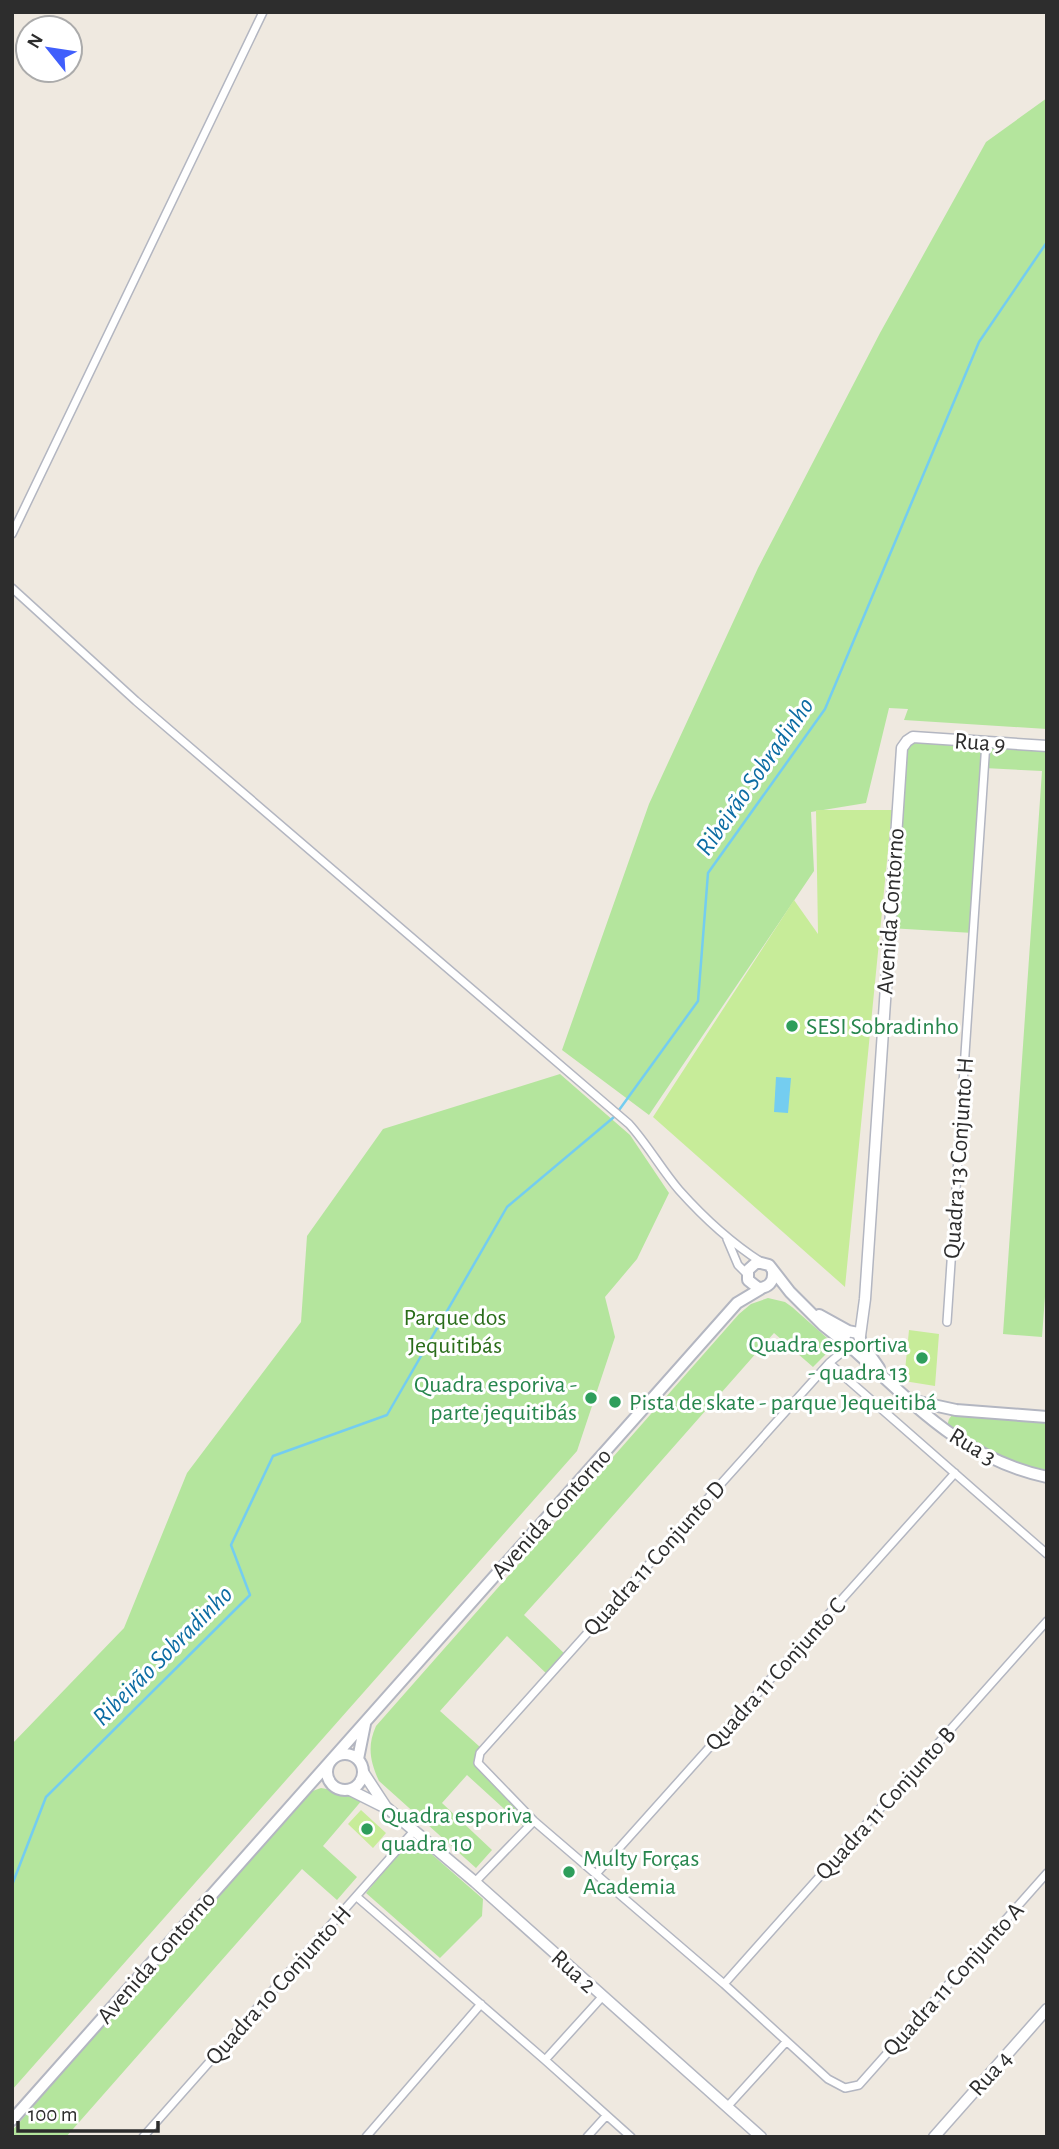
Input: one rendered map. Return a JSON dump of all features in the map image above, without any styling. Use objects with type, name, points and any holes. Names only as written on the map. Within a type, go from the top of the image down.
[{"type":"main road","points":[[790,1292],[754,1286],[747,1275],[750,1267],[759,1260],[769,1265],[790,1292],[807,1308],[852,1340]]},
{"type":"main road","points":[[765,1287],[772,1280],[773,1272]]},
{"type":"main road","name":"Avenida Contorno","points":[[737,1303],[747,1275]]},
{"type":"main road","name":"Avenida Contorno","points":[[12,2120],[737,1303],[765,1287]]},
{"type":"main road","name":"Rua 3","points":[[852,1340],[908,1400],[972,1450],[998,1463],[1047,1477]]},
{"type":"main road","name":"Rua 3","points":[[908,1400],[956,1410],[1047,1417]]},
{"type":"main road","points":[[948,1432],[947,1422],[956,1410]]},
{"type":"main road","points":[[301,1794],[324,1785],[351,1790],[360,1783],[363,1772],[358,1759],[365,1723]]},
{"type":"main road","points":[[334,1787],[327,1773],[333,1759],[348,1754],[358,1759]]},
{"type":"street","points":[[12,534],[263,12]]},
{"type":"street","points":[[12,588],[135,701],[629,1124],[648,1144],[678,1188],[726,1238],[759,1260]]},
{"type":"street","name":"Rua 9","points":[[913,737],[1047,747]]},
{"type":"street","name":"Avenida Contorno","points":[[852,1340],[865,1299],[900,758],[902,748],[913,737]]},
{"type":"street","name":"Quadra 13 Conjunto H","points":[[947,1322],[986,742]]},
{"type":"street","points":[[726,1238],[738,1265],[747,1275]]},
{"type":"street","name":"Quadra 11 Conjunto D","points":[[534,1821],[480,1767],[477,1760],[480,1753],[852,1340]]},
{"type":"street","points":[[829,1363],[1047,1554]]},
{"type":"street","name":"Quadra 11 Conjunto C","points":[[596,1874],[955,1474]]},
{"type":"street","name":"Quadra 11 Conjunto B","points":[[724,1984],[1047,1620]]},
{"type":"street","name":"Rua 2","points":[[363,1772],[386,1807],[413,1832],[475,1882],[761,2137]]},
{"type":"street","name":"Rua 2","points":[[351,1790],[386,1807]]},
{"type":"street","points":[[475,1882],[534,1821],[724,1984],[786,2042],[727,2107]]},
{"type":"street","name":"Quadra 10 Conjunto H","points":[[143,2137],[413,1832]]},
{"type":"street","name":"Quadra 11 Conjunto A","points":[[786,2042],[838,2086],[852,2088],[859,2085],[1047,1873]]},
{"type":"street","points":[[357,1897],[631,2137]]},
{"type":"street","points":[[545,2060],[602,1997]]},
{"type":"street","points":[[366,2137],[481,2004]]},
{"type":"street","name":"Rua 4","points":[[934,2137],[1047,2009]]},
{"type":"street","points":[[587,2137],[606,2116]]},
{"type":"green space","points":[[1047,98],[1047,729],[904,720],[908,709],[889,708],[866,803],[811,812],[814,871],[649,1115],[562,1050],[649,804],[758,568],[880,333],[986,142]]},
{"type":"green space","points":[[907,741],[1047,746],[1047,1270],[1042,1337],[1003,1334],[1042,771],[984,768],[973,933],[889,928]]},
{"type":"green space","name":"SESI Sobradinho","points":[[816,810],[892,810],[845,1287],[653,1117],[794,900],[818,934]]},
{"type":"green space","name":"Parque dos Jequitibás","points":[[560,1074],[630,1135],[669,1193],[637,1259],[605,1297],[615,1337],[577,1451],[12,2090],[12,1744],[124,1628],[187,1473],[301,1322],[307,1236],[383,1129]]},
{"type":"green space","points":[[768,1298],[785,1302],[835,1345],[813,1367],[774,1333],[524,1615],[567,1656],[549,1676],[507,1636],[440,1711],[480,1747],[477,1760],[534,1821],[526,1829],[467,1775],[442,1803],[492,1850],[476,1868],[379,1781],[371,1754],[371,1740],[376,1726],[739,1314],[751,1304]]},
{"type":"green space","name":"Quadra esportiva - quadra 13","points":[[909,1330],[939,1334],[935,1386],[904,1381]]},
{"type":"green space","points":[[956,1410],[1047,1417],[1047,1477],[998,1463],[947,1426]]},
{"type":"green space","points":[[321,1788],[363,1799],[323,1846],[357,1877],[337,1900],[302,1869],[66,2137],[12,2137],[12,2131],[301,1795]]},
{"type":"green space","name":"Quadra esporiva quadra 10","points":[[361,1810],[386,1833],[373,1848],[348,1824]]},
{"type":"green space","points":[[412,1837],[483,1899],[482,1916],[440,1958],[366,1893]]},
{"type":"water","points":[[776,1077],[791,1078],[788,1113],[774,1112]]},
{"type":"waterway","name":"Ribeirão Sobradinho","points":[[12,1885],[46,1797],[250,1595],[231,1545],[273,1456],[387,1415],[507,1207],[614,1117],[698,1001],[708,873],[825,709],[979,342],[1047,242]]},
{"type":"place","name":"SESI Sobradinho","points":[[792,1026]]},
{"type":"place","name":"Quadra esportiva - quadra 13","points":[[922,1358]]},
{"type":"place","name":"Quadra esporiva - parte jequitibás","points":[[591,1398]]},
{"type":"place","name":"Pista de skate - parque Jequeitibá","points":[[615,1402]]},
{"type":"place","name":"Quadra esporiva quadra 10","points":[[367,1829]]},
{"type":"place","name":"Multy Forças Academia","points":[[569,1872]]}]
